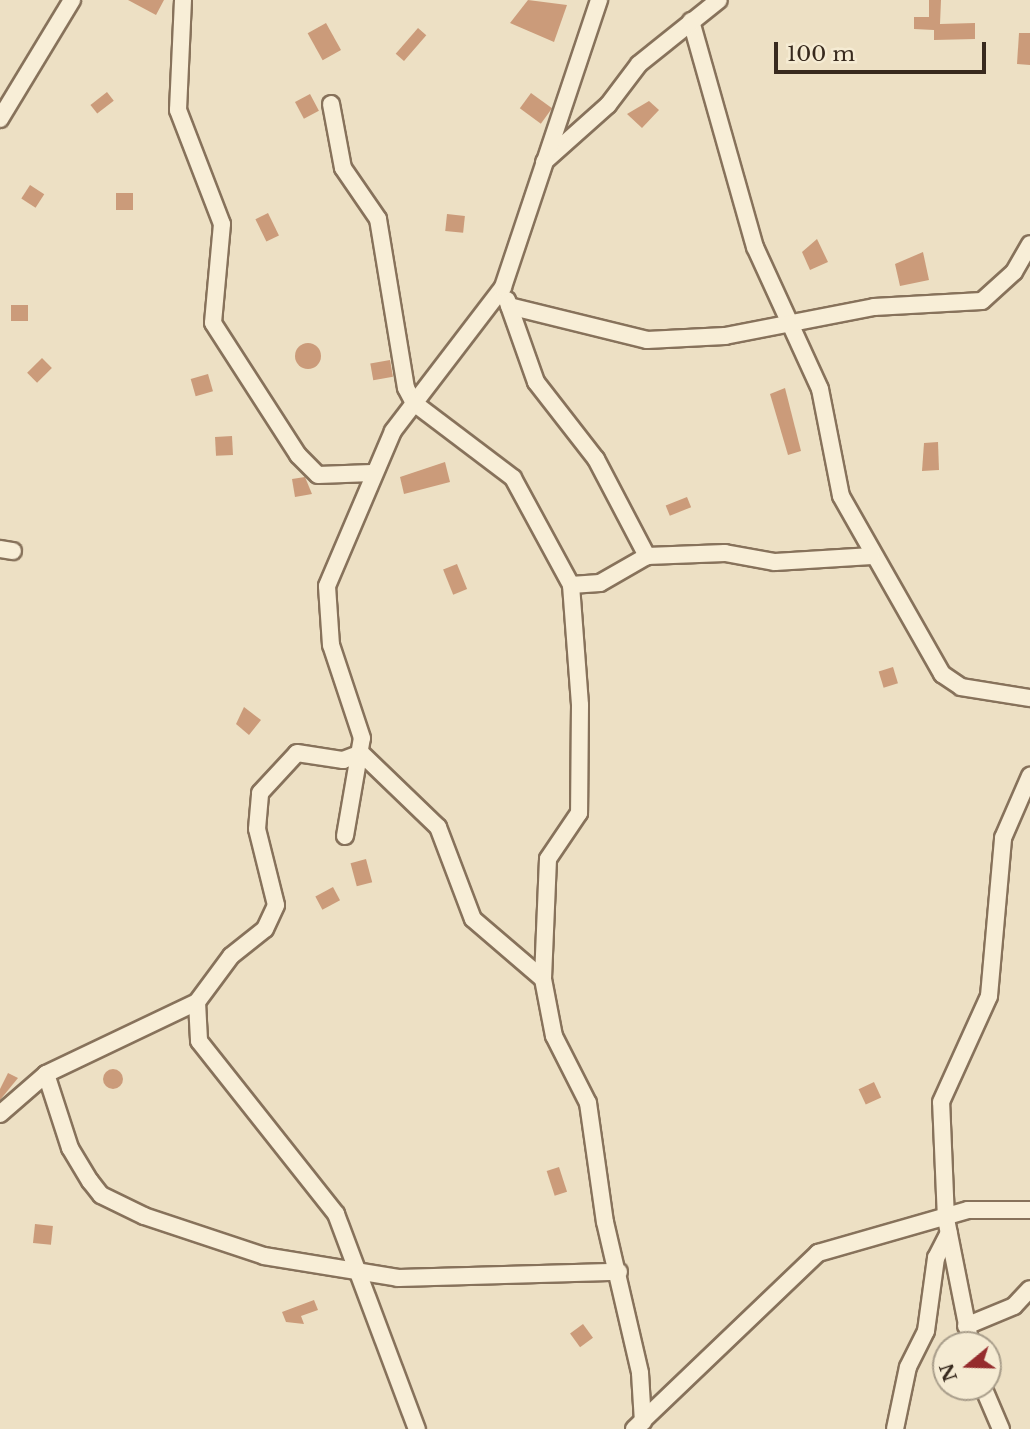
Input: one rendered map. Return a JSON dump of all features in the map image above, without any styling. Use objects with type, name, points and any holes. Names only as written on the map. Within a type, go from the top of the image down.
[{"type":"street","points":[[0,119],[7,99],[72,0]]},
{"type":"street","points":[[183,0],[178,110],[222,224],[212,303],[218,336],[318,475],[372,473]]},
{"type":"street","points":[[345,836],[362,738],[331,645],[327,586],[372,473],[414,403],[503,287],[542,163],[599,0]]},
{"type":"street","points":[[542,163],[608,105],[639,64],[719,0]]},
{"type":"street","points":[[691,22],[727,162],[785,323],[820,389],[841,496],[872,556],[942,674],[961,687],[1030,698]]},
{"type":"street","points":[[331,104],[343,168],[377,219],[401,367],[414,403],[513,478],[571,584],[580,705],[579,813],[548,859],[543,979],[554,1036],[588,1103],[603,1212],[619,1272],[639,1426]]},
{"type":"street","points":[[509,306],[647,340],[725,336],[874,307],[982,301],[1013,272],[1030,244]]},
{"type":"street","points":[[503,287],[536,382],[596,459],[647,556]]},
{"type":"street","points":[[571,584],[600,583],[647,556],[725,553],[775,562],[872,556]]},
{"type":"street","points":[[0,1114],[46,1074],[197,1002],[232,956],[265,929],[276,905],[257,829],[260,793],[297,753],[342,760],[361,753]]},
{"type":"street","points":[[361,753],[438,827],[473,919],[543,979]]},
{"type":"street","points":[[967,1331],[962,1279],[948,1226],[941,1102],[989,996],[1003,838],[1030,776]]},
{"type":"street","points":[[197,1002],[199,1041],[328,1203],[359,1270],[416,1429]]},
{"type":"street","points":[[46,1074],[70,1148],[101,1195],[264,1256],[415,1279],[551,1269],[619,1272]]},
{"type":"street","points":[[639,1426],[811,1257],[948,1226],[986,1206],[1030,1210]]},
{"type":"street","points":[[895,1429],[908,1367],[926,1331],[936,1258],[948,1226]]},
{"type":"street","points":[[966,1326],[1014,1306],[1030,1289]]},
{"type":"street","points":[[989,1401],[1000,1429]]},
{"type":"building","points":[[128,0],[164,0],[156,15]]},
{"type":"building","points":[[528,0],[567,5],[554,42],[510,23]]},
{"type":"building","points":[[929,0],[941,0],[940,24],[975,23],[975,39],[934,40],[934,30],[914,29],[914,17],[929,17]]},
{"type":"building","points":[[326,23],[341,50],[323,60],[308,33]]},
{"type":"building","points":[[418,28],[426,35],[404,61],[396,54]]},
{"type":"building","points":[[1019,33],[1030,33],[1030,65],[1017,64]]},
{"type":"building","points":[[107,92],[114,101],[97,114],[90,105]]},
{"type":"building","points":[[531,93],[552,108],[541,124],[520,108]]},
{"type":"building","points":[[310,94],[319,111],[304,119],[295,102]]},
{"type":"building","points":[[649,101],[659,110],[642,128],[627,114]]},
{"type":"building","points":[[30,185],[44,194],[36,208],[21,198]]},
{"type":"building","points":[[116,193],[133,193],[133,210],[116,210]]},
{"type":"building","points":[[268,213],[279,235],[266,242],[255,219]]},
{"type":"building","points":[[447,214],[465,216],[463,233],[445,231]]},
{"type":"building","points":[[817,239],[828,262],[810,270],[802,252]]},
{"type":"building","points":[[923,252],[929,280],[900,286],[895,264]]},
{"type":"building","points":[[11,305],[28,305],[28,321],[11,321]]},
{"type":"building","points":[[308,343],[317,347],[321,356],[317,365],[308,369],[299,365],[295,356],[299,347]]},
{"type":"building","points":[[42,358],[52,368],[37,383],[27,373]]},
{"type":"building","points":[[390,360],[393,377],[373,380],[370,363]]},
{"type":"building","points":[[208,374],[213,391],[196,396],[191,379]]},
{"type":"building","points":[[785,388],[801,451],[788,455],[770,394]]},
{"type":"building","points":[[232,436],[233,455],[216,456],[215,437]]},
{"type":"building","points":[[938,442],[939,470],[922,471],[924,443]]},
{"type":"building","points":[[445,462],[450,482],[404,494],[400,477]]},
{"type":"building","points":[[305,477],[312,494],[295,497],[292,479]]},
{"type":"building","points":[[687,497],[691,507],[670,516],[666,506]]},
{"type":"building","points":[[457,564],[467,589],[453,595],[443,570]]},
{"type":"building","points":[[893,667],[898,683],[884,688],[879,671]]},
{"type":"building","points":[[244,707],[261,720],[249,735],[236,724]]},
{"type":"building","points":[[366,859],[372,882],[357,886],[351,863]]},
{"type":"building","points":[[333,887],[340,900],[322,910],[315,896]]},
{"type":"building","points":[[113,1069],[120,1072],[123,1079],[120,1086],[113,1089],[106,1086],[103,1079],[106,1072]]},
{"type":"building","points":[[8,1073],[18,1078],[0,1100],[0,1089]]},
{"type":"building","points":[[874,1082],[881,1097],[866,1105],[859,1089]]},
{"type":"building","points":[[559,1167],[567,1192],[555,1196],[547,1171]]},
{"type":"building","points":[[35,1224],[53,1226],[51,1245],[33,1243]]},
{"type":"building","points":[[314,1300],[318,1310],[301,1316],[304,1324],[286,1322],[282,1312]]},
{"type":"building","points":[[583,1324],[593,1338],[580,1347],[570,1333]]}]
